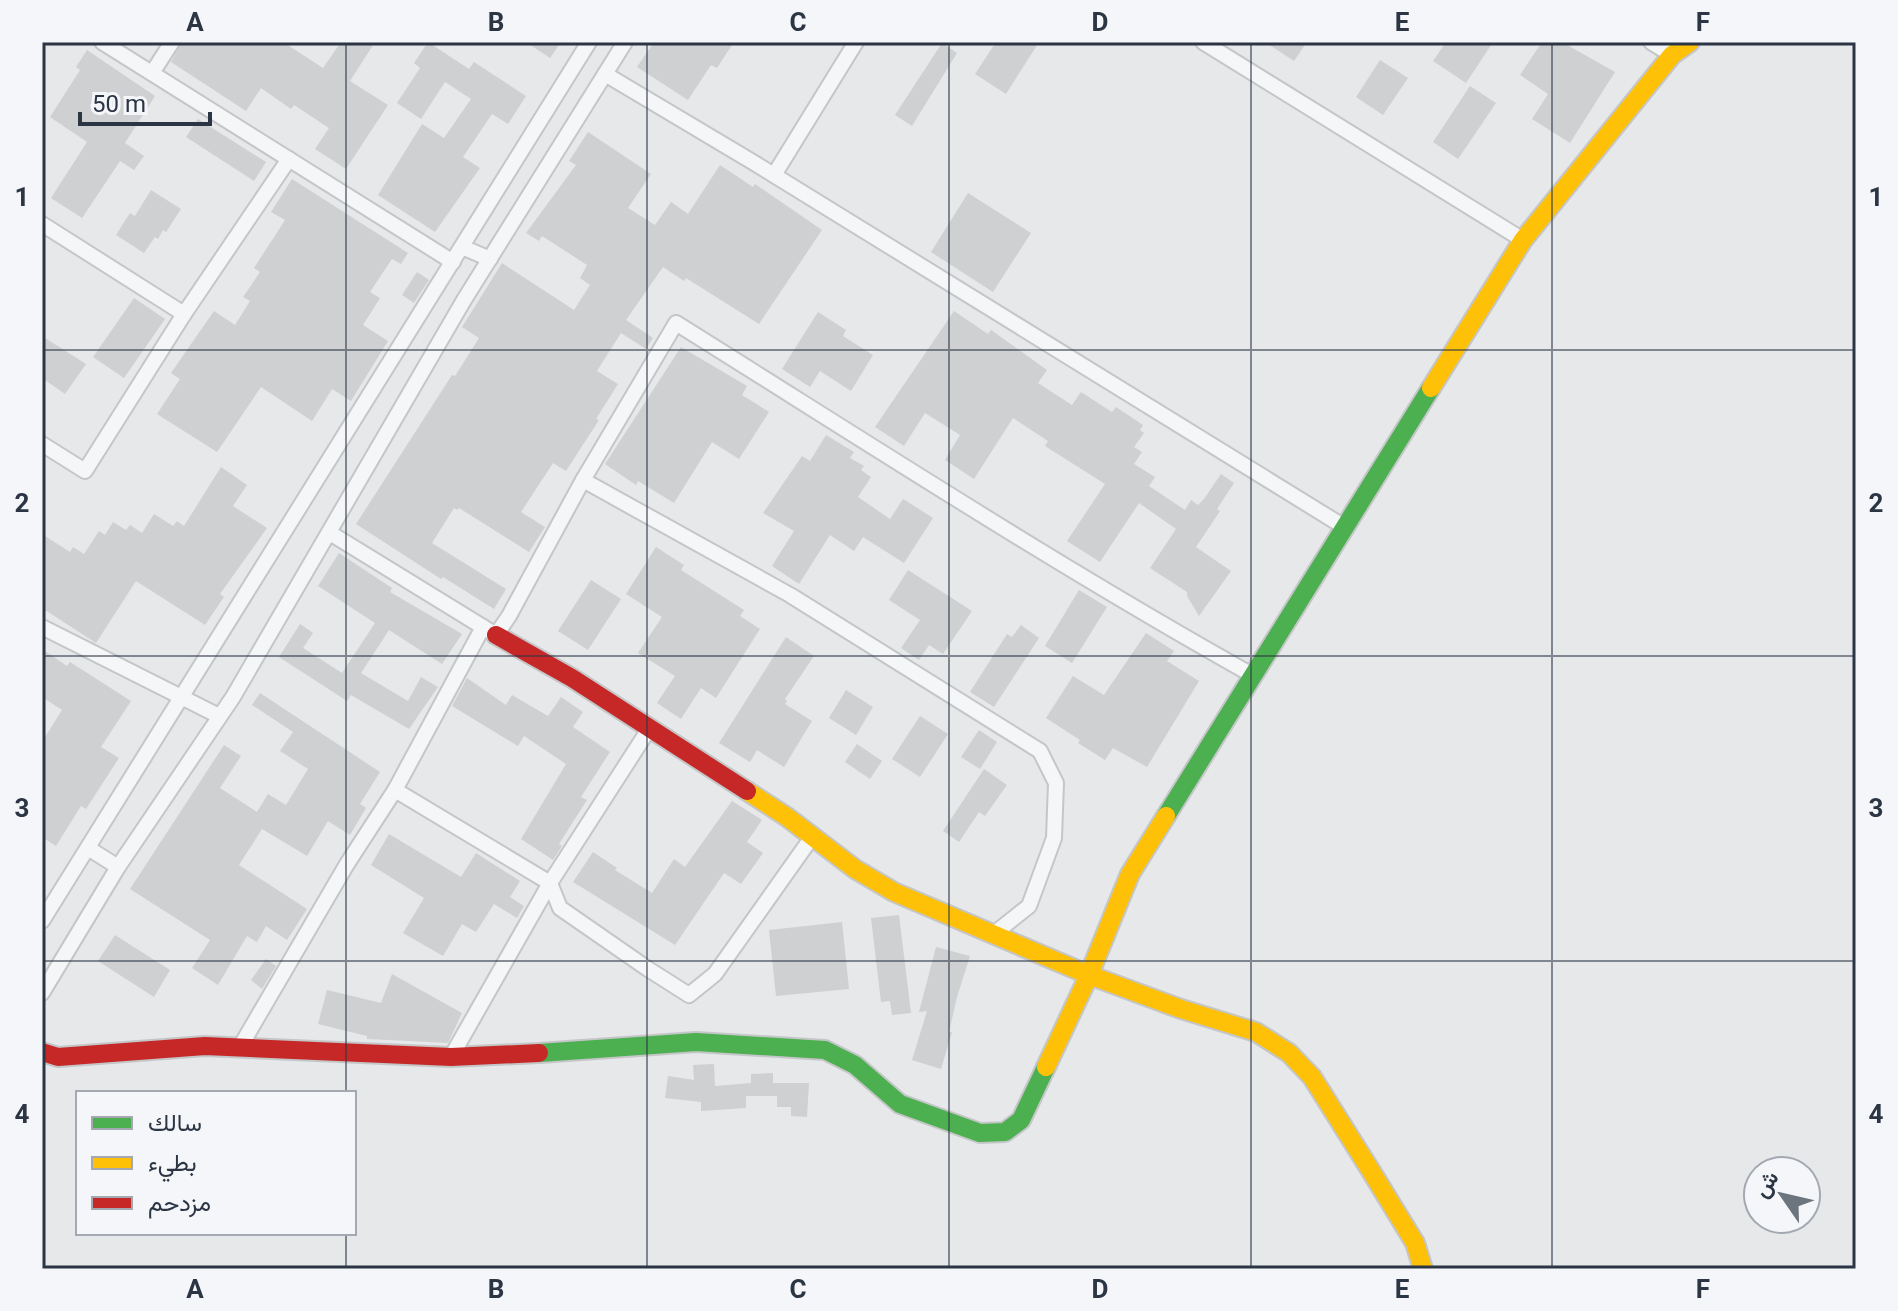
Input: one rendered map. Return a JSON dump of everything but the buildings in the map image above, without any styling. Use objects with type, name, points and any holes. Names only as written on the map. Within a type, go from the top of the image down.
[{"type":"street","points":[[102,42],[453,262]]},
{"type":"street","points":[[152,73],[172,42]]},
{"type":"street","points":[[42,921],[589,42]]},
{"type":"street","points":[[42,993],[118,867],[219,716],[490,259],[625,42]]},
{"type":"street","points":[[774,175],[856,42]]},
{"type":"street","points":[[1203,42],[1523,240]]},
{"type":"street","points":[[1651,42],[1672,55]]},
{"type":"street","points":[[42,1052],[58,1057],[205,1046],[451,1057],[696,1042],[825,1050],[855,1065],[900,1104],[980,1133],[1005,1132],[1021,1120],[1089,975],[1130,874],[1523,240],[1672,55],[1690,42]]},
{"type":"street","points":[[605,74],[1346,528]]},
{"type":"street","points":[[42,444],[85,471],[184,314],[289,159]]},
{"type":"street","points":[[42,224],[184,314]]},
{"type":"street","points":[[462,247],[490,259]]},
{"type":"street","points":[[240,1047],[347,864],[490,631],[509,616],[583,480],[676,323],[1037,548],[1254,676]]},
{"type":"street","points":[[583,480],[790,595],[1040,751],[1056,783],[1054,838],[1029,906],[995,933]]},
{"type":"street","points":[[330,533],[572,678],[787,817],[855,869],[894,892],[1089,975],[1181,1009],[1256,1032],[1289,1053],[1312,1077],[1371,1171],[1415,1243],[1423,1269]]},
{"type":"street","points":[[42,627],[219,716]]},
{"type":"street","points":[[451,1057],[550,883],[649,729]]},
{"type":"street","points":[[395,790],[550,883],[560,908],[689,995],[715,974],[812,837]]},
{"type":"street","points":[[88,848],[118,867]]},
{"type":"traffic: fast","points":[[1166,816],[1431,388]]},
{"type":"traffic: fast","points":[[539,1053],[696,1042],[825,1050],[855,1065],[900,1104],[980,1133],[1005,1132],[1021,1120],[1046,1067]]},
{"type":"traffic: slow","points":[[1431,388],[1523,240],[1672,55],[1690,42]]},
{"type":"traffic: slow","points":[[747,791],[855,869],[894,892],[1089,975],[1046,1067]]},
{"type":"traffic: slow","points":[[1166,816],[1130,874],[1089,975],[1181,1009],[1256,1032],[1289,1053],[1312,1077],[1371,1171],[1415,1243],[1423,1269]]},
{"type":"traffic: jam","points":[[496,635],[572,678],[747,791]]},
{"type":"traffic: jam","points":[[42,1052],[58,1057],[205,1046],[451,1057],[539,1053]]}]
